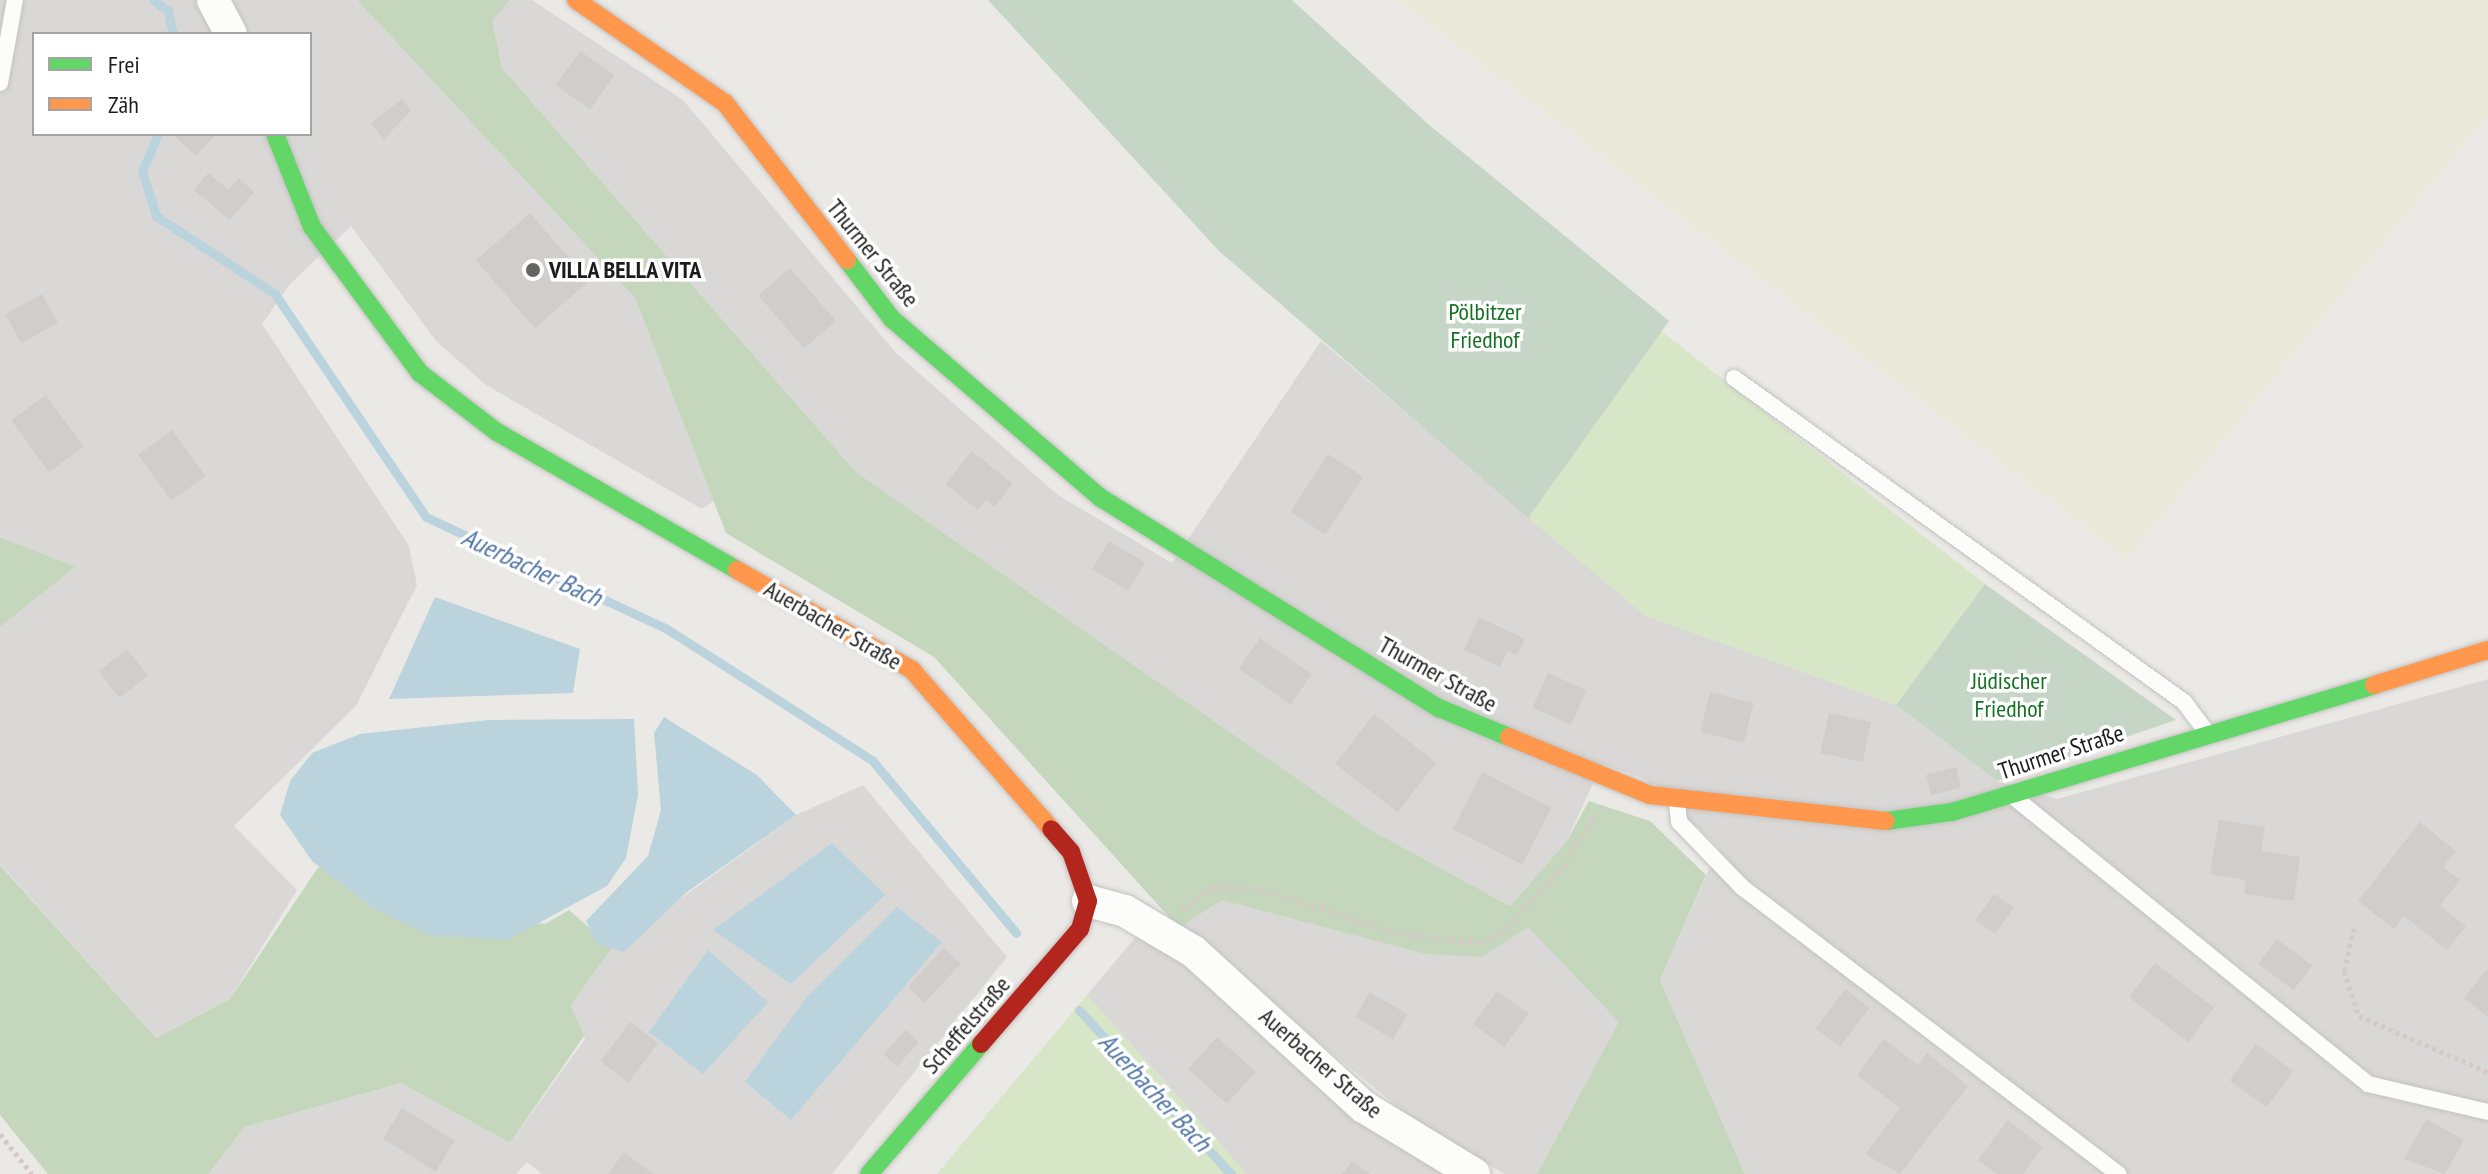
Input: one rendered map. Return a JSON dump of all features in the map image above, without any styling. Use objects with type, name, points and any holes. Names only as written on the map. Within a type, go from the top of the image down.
[{"type":"street","points":[[213,0],[230,32]]},
{"type":"street","name":"Thurmer Straße","points":[[576,0],[725,103],[892,319],[1101,498],[1439,708],[1611,782],[1677,801],[1880,822],[1952,812],[2206,731],[2488,650]]},
{"type":"street","name":"Auerbacher Straße","points":[[276,136],[312,227],[420,373],[497,432],[912,670],[1071,852],[1088,901],[1159,929],[1227,979],[1364,1107],[1474,1174]]},
{"type":"street","name":"Scheffelstraße","points":[[869,1174],[1080,929],[1088,901]]},
{"type":"lane","points":[[0,83],[15,0]]},
{"type":"lane","points":[[1734,378],[2184,702],[2206,731]]},
{"type":"lane","points":[[2012,793],[2034,819],[2368,1084],[2488,1112]]},
{"type":"lane","points":[[1677,801],[1679,822],[1743,888],[2118,1174]]},
{"type":"path","points":[[1159,929],[1212,887],[1259,889],[1396,933],[1480,943],[1501,934],[1558,873],[1611,782]]},
{"type":"path","points":[[2354,928],[2344,971],[2359,1016],[2488,1072]]},
{"type":"path","points":[[0,1134],[32,1174]]},
{"type":"shaded area","points":[[0,0],[357,0],[635,298],[714,501],[702,509],[486,385],[436,341],[351,226],[290,284],[262,324],[409,546],[417,585],[356,706],[234,826],[297,890],[230,999],[156,1038],[0,864],[0,627],[74,567],[0,537]]},
{"type":"shaded area","points":[[510,0],[532,0],[683,100],[895,352],[1058,495],[1172,563],[1321,341],[1646,616],[1896,705],[1997,781],[2057,799],[2488,679],[2488,1174],[1745,1174],[1660,980],[1719,847],[1643,778],[1602,764],[1566,842],[1510,906],[1371,830],[856,472],[502,68],[491,21]]},
{"type":"shaded area","points":[[863,785],[1007,957],[832,1174],[542,1174],[527,1162],[516,1174],[208,1174],[245,1127],[401,1083],[510,1143],[585,1039],[571,1005],[612,948],[796,815]]},
{"type":"shaded area","points":[[1222,900],[1529,926],[1620,1022],[1537,1174],[1504,1174],[1408,1115],[1179,928]]},
{"type":"shaded area","points":[[1145,926],[1445,1174],[1247,1174],[1087,995]]},
{"type":"green space","points":[[357,0],[510,0],[492,21],[502,68],[856,472],[1371,830],[1510,906],[1566,842],[1589,801],[1650,821],[1706,875],[1660,980],[1745,1174],[1537,1174],[1619,1022],[1528,927],[1482,957],[1426,954],[1222,900],[1179,928],[934,657],[726,533],[635,298]]},
{"type":"green space","name":"Pölbitzer Friedhof","points":[[988,0],[1292,0],[1428,124],[1669,321],[1528,518],[1219,251]]},
{"type":"green space","points":[[1398,0],[2488,0],[2488,115],[2127,559]]},
{"type":"green space","points":[[1661,331],[1985,584],[1896,705],[1646,616],[1528,518]]},
{"type":"green space","points":[[0,537],[75,567],[0,627]]},
{"type":"green space","name":"Jüdischer Friedhof","points":[[1985,584],[2176,720],[1997,781],[1896,705]]},
{"type":"green space","points":[[0,865],[156,1038],[230,999],[319,866],[373,908],[545,924],[569,910],[612,948],[571,1005],[584,1036],[510,1143],[401,1083],[245,1127],[208,1174],[48,1174],[0,1115]]},
{"type":"green space","points":[[1087,995],[1247,1174],[937,1174]]},
{"type":"water","points":[[435,597],[580,649],[573,693],[389,699]]},
{"type":"water","points":[[664,717],[757,775],[796,815],[687,892],[624,952],[597,944],[586,921],[648,856],[661,810],[654,733]]},
{"type":"water","points":[[634,719],[638,795],[626,858],[607,886],[507,940],[429,935],[373,908],[312,861],[280,815],[290,781],[312,753],[360,734],[489,720]]},
{"type":"water","points":[[832,843],[885,895],[791,984],[713,930]]},
{"type":"water","points":[[897,907],[942,942],[791,1120],[745,1082],[806,998]]},
{"type":"water","points":[[708,950],[768,1002],[703,1074],[649,1032]]},
{"type":"building","points":[[580,51],[614,75],[590,109],[556,85]]},
{"type":"building","points":[[402,99],[411,111],[384,139],[371,123]]},
{"type":"building","points":[[174,136],[214,136],[196,156]]},
{"type":"building","points":[[208,173],[229,190],[239,178],[254,192],[230,220],[194,190]]},
{"type":"building","name":"VILLA BELLA VITA","points":[[530,213],[589,281],[535,328],[476,260]]},
{"type":"building","points":[[790,268],[836,321],[804,348],[758,296]]},
{"type":"building","points":[[42,294],[58,323],[21,343],[5,314]]},
{"type":"building","points":[[46,395],[84,447],[49,472],[11,420]]},
{"type":"building","points":[[172,430],[206,476],[172,501],[138,455]]},
{"type":"building","points":[[972,451],[1013,484],[994,507],[986,500],[978,510],[945,484]]},
{"type":"building","points":[[1328,454],[1363,477],[1326,535],[1290,512]]},
{"type":"building","points":[[1109,541],[1145,563],[1128,591],[1092,569]]},
{"type":"building","points":[[1479,617],[1525,639],[1517,655],[1507,651],[1500,667],[1464,650]]},
{"type":"building","points":[[1260,638],[1312,674],[1290,704],[1239,668]]},
{"type":"building","points":[[127,649],[148,676],[120,698],[99,671]]},
{"type":"building","points":[[1548,673],[1586,690],[1571,725],[1533,708]]},
{"type":"building","points":[[1710,692],[1754,703],[1744,743],[1700,732]]},
{"type":"building","points":[[1829,713],[1871,722],[1863,762],[1820,753]]},
{"type":"building","points":[[1374,714],[1436,763],[1397,812],[1335,764]]},
{"type":"building","points":[[1956,767],[1961,787],[1931,795],[1926,774]]},
{"type":"building","points":[[1482,772],[1551,807],[1522,864],[1453,829]]},
{"type":"building","points":[[2219,820],[2265,827],[2261,851],[2300,857],[2294,901],[2244,894],[2246,880],[2210,874]]},
{"type":"building","points":[[2420,822],[2456,851],[2443,867],[2460,880],[2440,906],[2466,926],[2447,950],[2404,916],[2394,929],[2358,901]]},
{"type":"building","points":[[1994,894],[2014,908],[1995,934],[1976,920]]},
{"type":"building","points":[[2277,939],[2312,965],[2293,990],[2258,964]]},
{"type":"building","points":[[944,948],[961,964],[925,1002],[908,987]]},
{"type":"building","points":[[2155,963],[2214,1008],[2188,1042],[2129,997]]},
{"type":"building","points":[[2488,968],[2488,1017],[2464,998]]},
{"type":"building","points":[[1845,989],[1870,1008],[1840,1047],[1816,1028]]},
{"type":"building","points":[[1497,991],[1529,1014],[1504,1047],[1473,1024]]},
{"type":"building","points":[[1370,992],[1408,1015],[1393,1040],[1355,1017]]},
{"type":"building","points":[[630,1022],[658,1043],[628,1082],[601,1061]]},
{"type":"building","points":[[906,1030],[919,1042],[897,1066],[883,1054]]},
{"type":"building","points":[[1217,1037],[1256,1072],[1227,1104],[1188,1069]]},
{"type":"building","points":[[1884,1039],[1918,1065],[1927,1053],[1968,1086],[1900,1174],[1865,1154],[1900,1108],[1857,1075]]},
{"type":"building","points":[[2256,1044],[2293,1071],[2267,1107],[2230,1080]]},
{"type":"building","points":[[402,1108],[455,1141],[436,1171],[383,1139]]},
{"type":"building","points":[[2426,1119],[2464,1140],[2445,1174],[2404,1159]]},
{"type":"building","points":[[2008,1120],[2043,1147],[2023,1174],[1997,1174],[1978,1160]]},
{"type":"building","points":[[624,1152],[653,1174],[608,1174]]},
{"type":"building","points":[[1352,1161],[1370,1174],[1342,1174]]},
{"type":"waterway","name":"Auerbacher Bach","points":[[153,0],[168,11],[173,32]]},
{"type":"waterway","name":"Auerbacher Bach","points":[[157,136],[142,171],[156,216],[275,294],[426,517],[667,629],[872,760],[1016,933]]},
{"type":"waterway","name":"Auerbacher Bach","points":[[1079,1010],[1231,1174]]},
{"type":"traffic: fast","points":[[276,136],[312,227],[420,373],[497,432],[737,570]]},
{"type":"traffic: fast","points":[[847,260],[892,319],[1101,498],[1439,708],[1509,737]]},
{"type":"traffic: fast","points":[[1886,821],[1952,812],[2374,685]]},
{"type":"traffic: fast","points":[[869,1174],[981,1044]]},
{"type":"traffic: slow","points":[[576,0],[725,103],[847,260]]},
{"type":"traffic: slow","points":[[737,570],[912,670],[1051,829]]},
{"type":"traffic: slow","points":[[2374,685],[2488,650]]},
{"type":"traffic: slow","points":[[1509,737],[1650,795],[1886,821]]},
{"type":"traffic: jam","points":[[981,1044],[1080,929],[1088,901],[1071,852],[1051,829]]},
{"type":"place","name":"VILLA BELLA VITA","points":[[533,270]]}]
